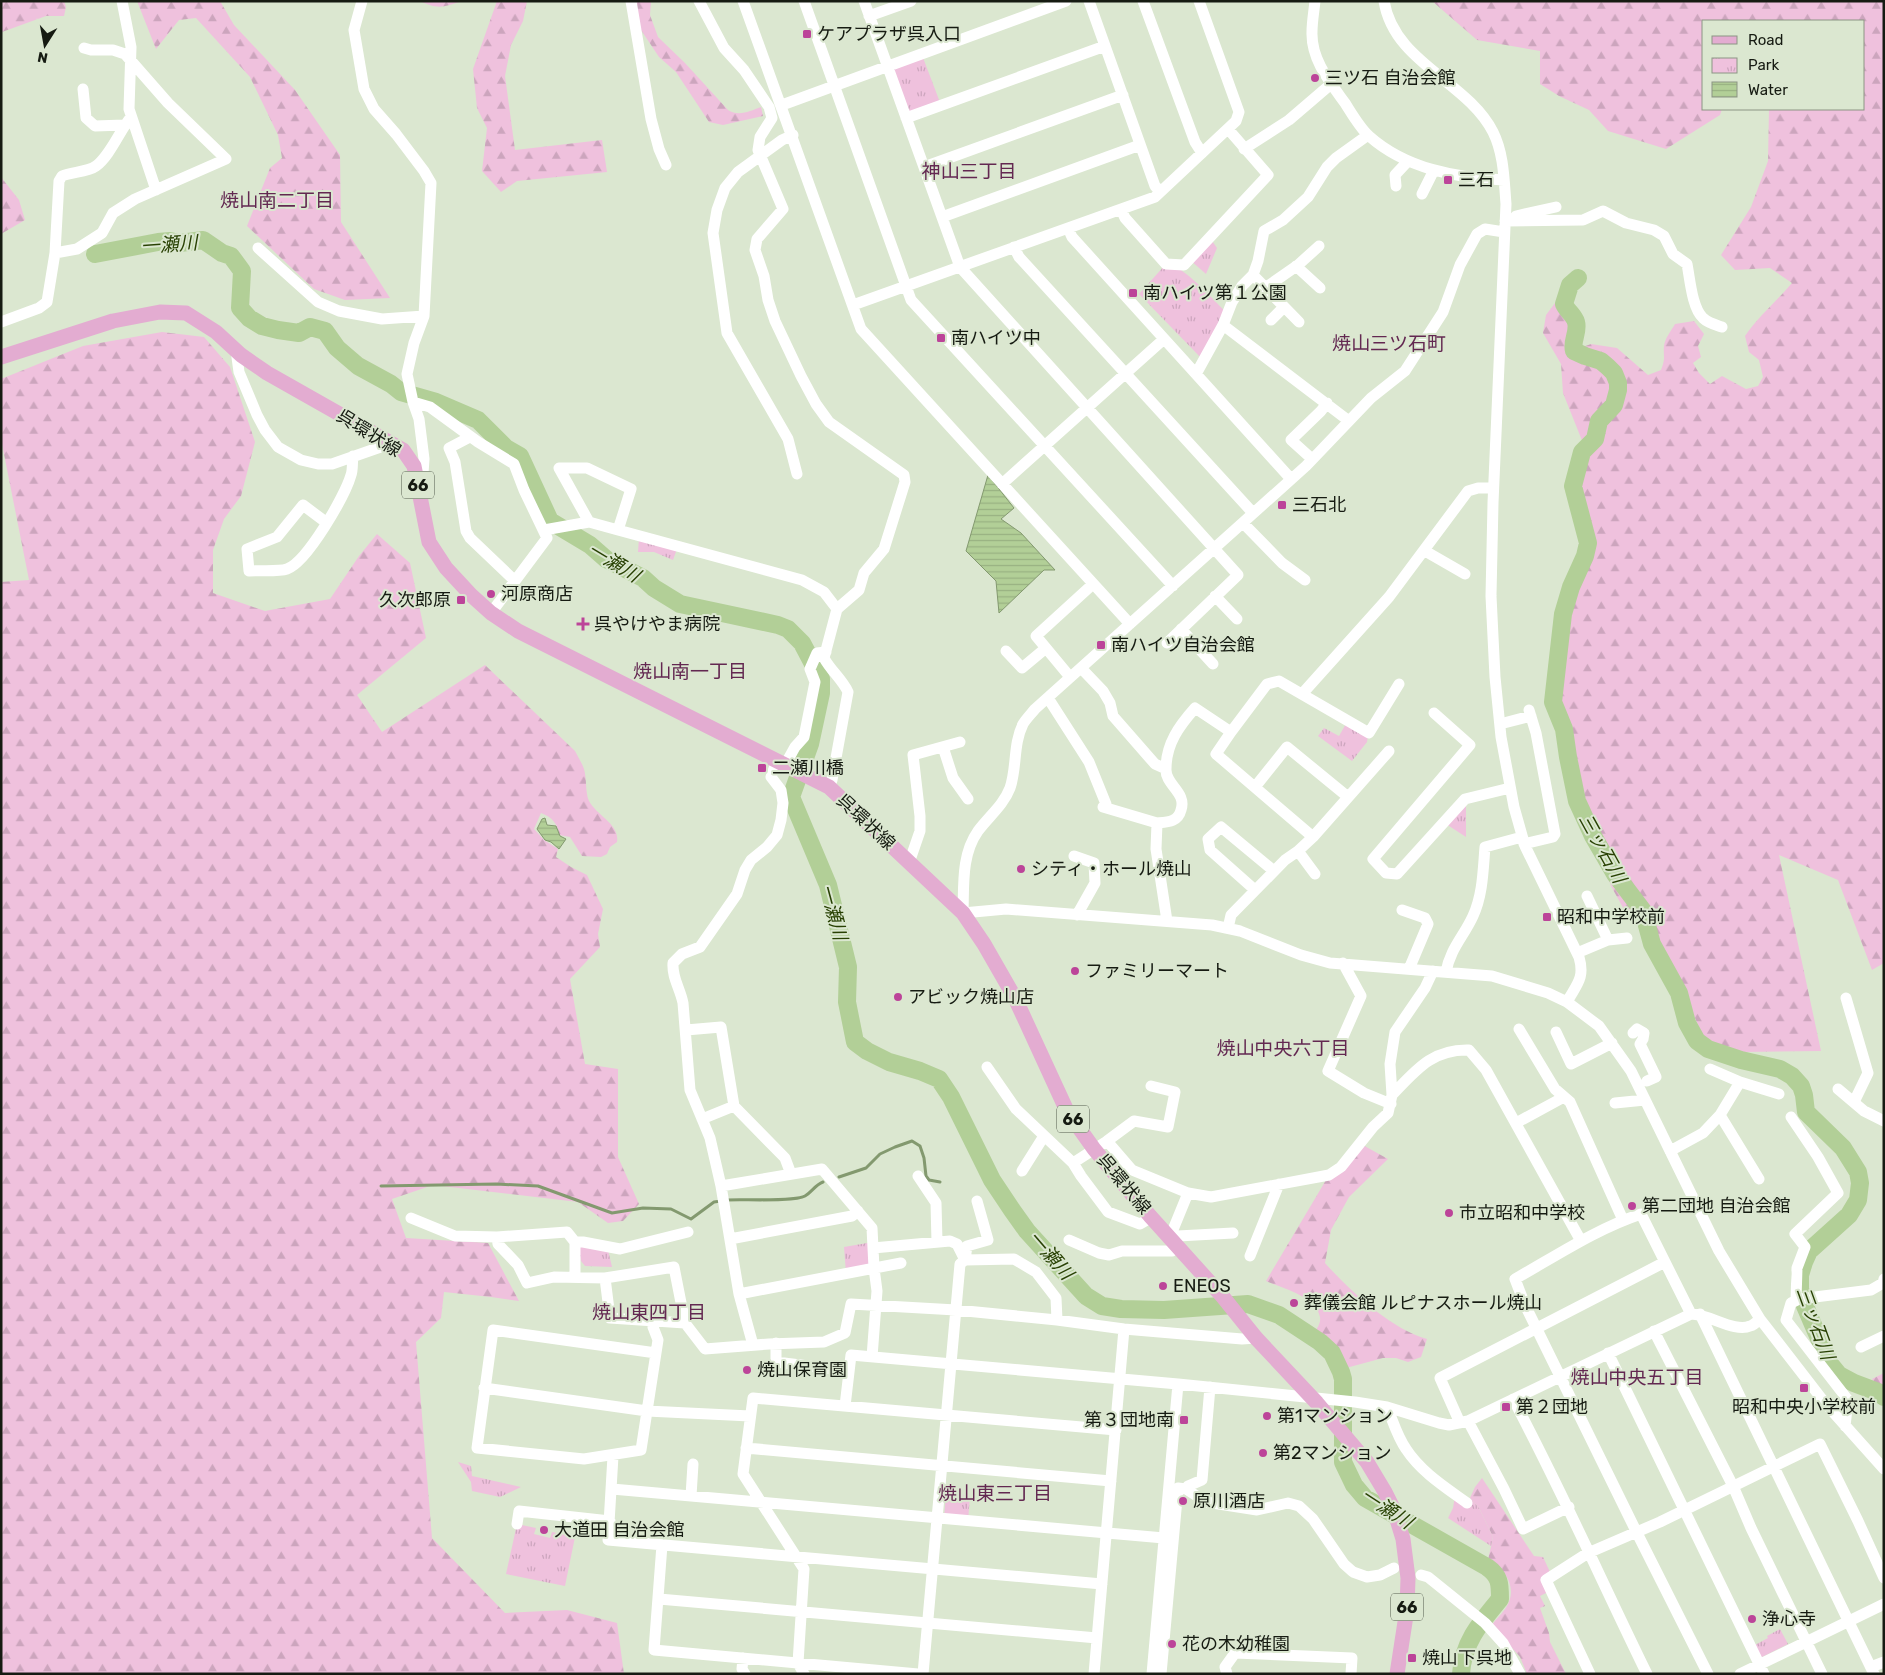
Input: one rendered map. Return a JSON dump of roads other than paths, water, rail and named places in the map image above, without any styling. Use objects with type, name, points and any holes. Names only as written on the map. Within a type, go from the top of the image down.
[{"type":"main road","name":"呉環状線","points":[[1,357],[113,321],[160,312],[186,313],[216,332],[267,373],[403,450],[414,466],[429,542],[446,568],[471,595],[492,613],[518,631],[829,787],[963,914],[984,944],[1015,998],[1067,1111],[1101,1145],[1150,1216],[1367,1462],[1386,1492],[1403,1539],[1408,1578],[1407,1609],[1397,1674]]},
{"type":"street","points":[[122,1],[131,47],[128,121],[156,190]]},
{"type":"street","points":[[362,1],[354,30],[364,90],[374,109],[396,134],[432,183],[424,316],[414,343],[407,374],[419,419],[424,459],[421,498]]},
{"type":"street","points":[[631,1],[651,119],[659,149],[666,165]]},
{"type":"street","points":[[700,1],[724,48],[744,70],[770,107],[772,118],[760,137],[758,150],[783,209],[756,239],[755,250],[764,276],[768,300],[775,321],[801,376],[816,404],[829,422],[904,475],[905,482],[884,549],[864,572],[859,590],[837,609],[824,658],[830,669],[843,682],[848,692],[840,743],[829,787]]},
{"type":"street","points":[[743,1],[861,329],[1130,624]]},
{"type":"street","points":[[804,1],[911,300],[1173,586]]},
{"type":"street","points":[[864,1],[960,267],[1238,575],[1167,642]]},
{"type":"street","points":[[869,16],[911,1]]},
{"type":"street","points":[[782,105],[1066,1]]},
{"type":"street","points":[[1089,1],[1155,186],[1160,191]]},
{"type":"street","points":[[1144,1],[1195,142],[1202,153]]},
{"type":"street","points":[[852,305],[1155,197],[1236,121],[1238,112],[1199,1]]},
{"type":"street","points":[[1315,1],[1312,32],[1320,67],[1368,135],[1387,150],[1434,170],[1473,179],[1504,180]]},
{"type":"street","points":[[1384,1],[1394,29],[1408,49],[1424,65],[1477,109],[1493,132],[1502,156],[1505,224],[1493,488],[1491,596],[1495,676],[1510,788],[1523,841],[1577,953],[1582,970],[1581,979],[1567,1002]]},
{"type":"street","points":[[906,118],[1105,46]]},
{"type":"street","points":[[55,253],[77,249],[102,233],[113,214],[135,199],[226,159],[168,103],[125,54],[113,50],[91,50],[84,48]]},
{"type":"street","points":[[1244,149],[1289,120],[1331,84]]},
{"type":"street","points":[[82,89],[86,118],[95,126],[128,121]]},
{"type":"street","points":[[924,167],[1123,95]]},
{"type":"street","points":[[1,322],[39,308],[47,302],[55,253],[59,181],[62,176],[87,170],[97,165],[128,121]]},
{"type":"street","points":[[1121,209],[1125,218],[1166,264],[1184,265],[1268,174],[1228,129]]},
{"type":"street","points":[[1196,374],[1223,325],[1232,302],[1242,286],[1253,275],[1264,231],[1283,220],[1308,197],[1336,158],[1368,135]]},
{"type":"street","points":[[792,136],[782,140],[738,172],[724,188],[717,210],[713,233],[727,333],[788,439],[797,474]]},
{"type":"street","points":[[942,217],[1140,145]]},
{"type":"street","points":[[1396,186],[1395,175],[1408,160]]},
{"type":"street","points":[[1422,194],[1434,170]]},
{"type":"street","points":[[1556,207],[1485,229],[1478,234],[1460,265],[1443,312],[1405,370],[1371,398],[1309,463],[1035,709],[1024,723],[1018,737],[1010,787],[1004,802],[978,831],[970,845],[965,863],[963,914],[1006,909],[1212,924],[1240,931],[1301,955],[1330,962],[1492,976],[1548,993],[1567,1002],[1599,1026],[1631,1071],[1719,1251],[1760,1319],[1786,1355],[1845,1426],[1884,1469]]},
{"type":"street","points":[[1505,224],[1583,220],[1603,211],[1634,227],[1654,230],[1664,236],[1673,254],[1687,264],[1697,309],[1704,319],[1722,327]]},
{"type":"street","points":[[1068,228],[1072,237],[1291,479]]},
{"type":"street","points":[[1265,288],[1296,266],[1319,246]]},
{"type":"street","points":[[258,248],[318,302],[339,311],[382,319],[424,316]]},
{"type":"street","points":[[1014,248],[1019,257],[1253,514]]},
{"type":"street","points":[[1296,266],[1320,288]]},
{"type":"street","points":[[1253,275],[1299,322]]},
{"type":"street","points":[[1271,320],[1284,308]]},
{"type":"street","points":[[1223,325],[1349,420]]},
{"type":"street","points":[[1002,484],[1164,339]]},
{"type":"street","points":[[236,350],[239,372],[257,415],[265,430],[278,447],[301,460],[318,464],[332,464],[392,443]]},
{"type":"street","points":[[413,402],[430,407],[470,437],[514,464],[547,538],[492,613]]},
{"type":"street","points":[[1309,463],[1291,440],[1327,403]]},
{"type":"street","points":[[470,437],[449,448],[456,462],[466,531],[470,538],[515,581]]},
{"type":"street","points":[[327,523],[303,505],[277,537],[247,549],[249,571],[287,569],[301,559],[327,523],[342,499],[352,474],[352,456]]},
{"type":"street","points":[[589,522],[560,468],[587,468],[631,489],[618,530]]},
{"type":"street","points":[[1302,694],[1389,597],[1468,492],[1478,488],[1493,488]]},
{"type":"street","points":[[544,530],[589,522],[802,580],[824,592],[837,609]]},
{"type":"street","points":[[1243,523],[1282,563],[1305,580]]},
{"type":"street","points":[[1425,551],[1465,574]]},
{"type":"street","points":[[1070,677],[1036,636],[1093,584]]},
{"type":"street","points":[[1215,596],[1237,619]]},
{"type":"street","points":[[1181,629],[1213,664]]},
{"type":"street","points":[[1006,651],[1022,668],[1046,648]]},
{"type":"street","points":[[753,1345],[740,1294],[723,1194],[710,1138],[690,1090],[686,1030],[680,989],[672,974],[673,963],[682,954],[700,947],[737,894],[745,870],[751,860],[767,848],[777,835],[783,803],[781,790],[771,777],[784,764],[804,737],[815,682],[810,669],[817,653],[826,652]]},
{"type":"street","points":[[1081,668],[1103,691],[1110,703],[1113,716],[1155,764],[1166,769]]},
{"type":"street","points":[[1313,837],[1216,754],[1267,684],[1279,682],[1369,733],[1399,684]]},
{"type":"street","points":[[1048,698],[1089,762],[1106,804],[1103,807],[1157,823],[1174,821],[1180,815],[1183,805],[1180,794],[1167,777],[1166,769],[1171,742],[1178,727],[1195,708],[1231,732]]},
{"type":"street","points":[[1434,713],[1470,745],[1373,859],[1386,873],[1396,874],[1465,799],[1510,788]]},
{"type":"street","points":[[1446,972],[1448,958],[1473,916],[1482,890],[1485,847],[1553,837],[1555,834],[1536,733],[1530,713],[1500,724]]},
{"type":"street","points":[[909,863],[920,831],[920,816],[912,755],[960,742]]},
{"type":"street","points":[[943,747],[953,778],[968,799]]},
{"type":"street","points":[[1255,787],[1287,747],[1348,797]]},
{"type":"street","points":[[1228,928],[1231,915],[1274,870],[1298,852],[1313,837],[1389,752]]},
{"type":"street","points":[[1157,823],[1156,849],[1168,921]]},
{"type":"street","points":[[1255,890],[1210,850],[1208,839],[1220,827],[1274,870]]},
{"type":"street","points":[[1298,852],[1315,874]]},
{"type":"street","points":[[1074,856],[1094,862],[1095,883],[1077,915]]},
{"type":"street","points":[[1587,896],[1608,940]]},
{"type":"street","points":[[1402,910],[1424,918],[1428,924],[1409,969]]},
{"type":"street","points":[[1577,953],[1608,940],[1627,938]]},
{"type":"street","points":[[1343,964],[1361,996],[1328,1071],[1364,1093],[1391,1100]]},
{"type":"street","points":[[1101,1145],[1132,1170],[1188,1192],[1211,1198],[1329,1175],[1342,1167],[1373,1127],[1388,1113],[1391,1100],[1390,1064],[1395,1032],[1425,988],[1433,971]]},
{"type":"street","points":[[1846,998],[1868,1073],[1854,1102]]},
{"type":"street","points":[[686,1030],[721,1027],[734,1106],[786,1158],[791,1174]]},
{"type":"street","points":[[1519,1029],[1555,1089],[1570,1102],[1623,1220]]},
{"type":"street","points":[[1633,1033],[1637,1029],[1644,1033],[1644,1040],[1640,1044],[1656,1077],[1647,1081]]},
{"type":"street","points":[[1556,1032],[1571,1064],[1612,1043]]},
{"type":"street","points":[[1391,1100],[1424,1063],[1450,1051],[1469,1050],[1486,1070],[1581,1241]]},
{"type":"street","points":[[987,1067],[1016,1109],[1073,1163],[1108,1212],[1140,1224],[1150,1216]]},
{"type":"street","points":[[1710,1068],[1740,1082],[1779,1094]]},
{"type":"street","points":[[1670,1151],[1703,1133],[1720,1115],[1740,1082]]},
{"type":"street","points":[[1073,1163],[1134,1121],[1168,1127],[1179,1093],[1151,1086]]},
{"type":"street","points":[[1838,1089],[1864,1111],[1884,1121]]},
{"type":"street","points":[[1516,1123],[1564,1098]]},
{"type":"street","points":[[1615,1103],[1645,1100]]},
{"type":"street","points":[[702,1120],[734,1106]]},
{"type":"street","points":[[1720,1115],[1760,1179]]},
{"type":"street","points":[[1790,1117],[1818,1157],[1838,1193],[1795,1234],[1806,1247],[1797,1268],[1800,1299]]},
{"type":"street","points":[[1022,1171],[1044,1136]]},
{"type":"street","points":[[723,1194],[791,1174],[822,1169],[872,1228],[877,1291],[872,1357]]},
{"type":"street","points":[[918,1176],[936,1203],[937,1242]]},
{"type":"street","points":[[1250,1256],[1279,1184]]},
{"type":"street","points":[[1173,1241],[1188,1192]]},
{"type":"street","points":[[965,1260],[967,1246],[988,1240],[976,1201]]},
{"type":"street","points":[[730,1239],[852,1216],[858,1211]]},
{"type":"street","points":[[1708,1674],[1636,1531],[1515,1279],[1581,1241],[1623,1220],[1642,1214],[1665,1262],[1696,1314],[1774,1466],[1873,1670],[1884,1662]]},
{"type":"street","points":[[411,1218],[455,1236],[497,1237],[567,1232],[575,1242],[575,1277]]},
{"type":"street","points":[[575,1242],[620,1249],[688,1232]]},
{"type":"street","points":[[1069,1240],[1099,1253],[1109,1255],[1173,1241],[1233,1232]]},
{"type":"street","points":[[497,1237],[498,1244],[518,1266],[527,1283],[554,1277],[605,1278],[674,1267],[685,1323],[705,1348],[824,1342],[845,1333],[850,1304],[956,1310],[1124,1329],[1242,1339],[1256,1338]]},
{"type":"street","points":[[873,1248],[950,1241],[957,1244],[965,1260]]},
{"type":"street","points":[[923,1674],[960,1264],[965,1260],[1014,1259],[1036,1272],[1056,1298],[1057,1320]]},
{"type":"street","points":[[1569,1507],[1523,1529],[1504,1489],[1440,1378],[1665,1262]]},
{"type":"street","points":[[740,1294],[901,1263]]},
{"type":"street","points":[[605,1278],[610,1318],[685,1323]]},
{"type":"street","points":[[1845,1426],[1848,1400],[1786,1320],[1791,1303],[1800,1299],[1870,1290],[1883,1283],[1884,1279]]},
{"type":"street","points":[[845,1406],[851,1355],[1310,1396],[1387,1407],[1439,1424],[1449,1425],[1464,1422],[1654,1331],[1696,1314],[1744,1328],[1751,1326],[1760,1319]]},
{"type":"street","points":[[654,1322],[658,1340],[656,1353],[647,1411],[641,1450],[613,1456],[584,1459],[477,1448],[493,1330],[656,1353]]},
{"type":"street","points":[[1094,1674],[1124,1329]]},
{"type":"street","points":[[1654,1331],[1733,1486],[1751,1528],[1822,1674]]},
{"type":"street","points":[[1861,1347],[1884,1336]]},
{"type":"street","points":[[776,1343],[776,1362],[849,1371]]},
{"type":"street","points":[[1608,1353],[1762,1669]]},
{"type":"street","points":[[1152,1674],[1178,1384]]},
{"type":"street","points":[[1186,1489],[1188,1486],[1202,1480],[1210,1387]]},
{"type":"street","points":[[484,1388],[647,1411],[750,1416]]},
{"type":"street","points":[[804,1674],[798,1663],[804,1569],[742,1474],[753,1398],[1116,1430]]},
{"type":"street","points":[[1513,1399],[1569,1507],[1588,1553],[1647,1674]]},
{"type":"street","points":[[1387,1407],[1396,1431],[1407,1450],[1431,1476],[1467,1503]]},
{"type":"street","points":[[1590,1674],[1546,1580],[1588,1553],[1685,1510],[1820,1444],[1884,1578]]},
{"type":"street","points":[[746,1448],[1111,1481]]},
{"type":"street","points":[[613,1456],[608,1540],[1102,1584]]},
{"type":"street","points":[[691,1496],[693,1464]]},
{"type":"street","points":[[1161,1674],[1178,1488],[1186,1489],[1206,1502],[1257,1510],[1288,1503],[1299,1506],[1313,1519],[1344,1564],[1353,1572],[1366,1577],[1380,1575],[1394,1568]]},
{"type":"street","points":[[612,1489],[1164,1538]]},
{"type":"street","points":[[517,1524],[519,1512],[610,1521]]},
{"type":"street","points":[[662,1545],[654,1650],[918,1674]]},
{"type":"street","points":[[1421,1575],[1428,1577],[1485,1623],[1503,1644],[1520,1674]]},
{"type":"street","points":[[659,1599],[1097,1638]]},
{"type":"street","points":[[1740,1674],[1762,1669],[1807,1641],[1884,1604]]},
{"type":"street","points":[[1227,1674],[1225,1667],[1235,1652],[1352,1658],[1351,1674]]},
{"type":"street","points":[[743,1658],[742,1669],[745,1674]]},
{"type":"water","points":[[988,475],[1014,508],[1001,519],[1021,533],[1055,570],[1044,570],[999,613],[996,581],[966,551]]},
{"type":"water","points":[[545,818],[547,825],[556,826],[560,836],[566,839],[559,849],[551,842],[545,840],[537,829],[542,819]]},
{"type":"waterway","name":"一瀬川","points":[[95,254],[158,242],[170,241],[180,243],[203,240],[222,253],[231,256],[242,271],[240,308],[249,318],[262,326],[278,330],[299,333],[310,327],[325,331],[337,348],[358,366],[391,384],[401,392],[436,402],[478,420],[506,448],[520,456],[550,521],[590,545],[606,559],[643,578],[654,588],[680,604],[778,625],[788,629],[802,643],[821,679],[821,693],[810,744],[791,797],[828,885],[848,967],[847,1002],[855,1042],[867,1051],[889,1062],[939,1079],[951,1097],[992,1180],[1012,1210],[1027,1231],[1086,1296],[1102,1306],[1121,1309],[1164,1310],[1248,1304],[1279,1315],[1320,1342],[1332,1353],[1343,1379],[1343,1462],[1354,1485],[1365,1498],[1487,1567],[1497,1577],[1500,1599],[1480,1624],[1469,1642],[1462,1663],[1461,1674]]},
{"type":"waterway","name":"三ッ石川","points":[[1578,278],[1570,285],[1564,304],[1574,317],[1577,326],[1573,344],[1574,351],[1601,361],[1608,367],[1614,373],[1618,383],[1618,390],[1614,405],[1599,421],[1595,439],[1582,452],[1573,486],[1588,543],[1563,614],[1553,702],[1564,729],[1577,801],[1593,836],[1615,874],[1643,911],[1652,944],[1679,993],[1687,1023],[1697,1041],[1708,1049],[1741,1060],[1780,1069],[1792,1076],[1801,1086],[1806,1112],[1843,1148],[1858,1172],[1860,1183],[1858,1200],[1849,1215],[1809,1251],[1800,1275],[1800,1289],[1805,1306],[1830,1364],[1839,1375],[1878,1392],[1884,1397]]},
{"type":"waterway","points":[[839,1177],[866,1168],[880,1154],[912,1141],[920,1146],[924,1158],[926,1176],[929,1180],[940,1182]]},
{"type":"waterway","points":[[727,1200],[799,1198],[805,1196],[823,1182]]},
{"type":"waterway","points":[[381,1186],[496,1184],[538,1186],[612,1213],[643,1208],[671,1209],[691,1219],[714,1202],[721,1201]]},
{"type":"place","name":"ケアプラザ呉入口","points":[[807,34]]},
{"type":"place","name":"三ツ石 自治会館","points":[[1315,78]]},
{"type":"place","name":"三石","points":[[1448,180]]},
{"type":"place","name":"南ハイツ第１公園","points":[[1133,293]]},
{"type":"place","name":"南ハイツ中","points":[[941,338]]},
{"type":"place","name":"三石北","points":[[1282,505]]},
{"type":"place","name":"河原商店","points":[[491,594]]},
{"type":"place","name":"久次郎原","points":[[461,600]]},
{"type":"place","name":"呉やけやま病院","points":[[583,624]]},
{"type":"place","name":"南ハイツ自治会館","points":[[1101,645]]},
{"type":"place","name":"二瀬川橋","points":[[762,768]]},
{"type":"place","name":"シティ・ホール焼山","points":[[1021,869]]},
{"type":"place","name":"昭和中学校前","points":[[1547,917]]},
{"type":"place","name":"ファミリーマート","points":[[1075,971]]},
{"type":"place","name":"アビック焼山店","points":[[898,997]]},
{"type":"place","name":"第二団地 自治会館","points":[[1632,1206]]},
{"type":"place","name":"市立昭和中学校","points":[[1449,1213]]},
{"type":"place","name":"ENEOS","points":[[1163,1286]]},
{"type":"place","name":"葬儀会館 ルピナスホール焼山","points":[[1294,1303]]},
{"type":"place","name":"焼山保育園","points":[[747,1370]]},
{"type":"place","name":"昭和中央小学校前","points":[[1804,1388]]},
{"type":"place","name":"第２団地","points":[[1506,1407]]},
{"type":"place","name":"第1マンション","points":[[1267,1416]]},
{"type":"place","name":"第３団地南","points":[[1184,1420]]},
{"type":"place","name":"第2マンション","points":[[1263,1453]]},
{"type":"place","name":"原川酒店","points":[[1183,1501]]},
{"type":"place","name":"大道田 自治会館","points":[[544,1530]]},
{"type":"place","name":"浄心寺","points":[[1752,1619]]},
{"type":"place","name":"花の木幼稚園","points":[[1172,1644]]},
{"type":"place","name":"焼山下呉地","points":[[1412,1658]]},
{"type":"district","name":"神山三丁目","points":[[969,171]]},
{"type":"district","name":"焼山南二丁目","points":[[277,200]]},
{"type":"district","name":"焼山三ツ石町","points":[[1389,343]]},
{"type":"district","name":"焼山南一丁目","points":[[690,671]]},
{"type":"district","name":"焼山中央六丁目","points":[[1283,1048]]},
{"type":"district","name":"焼山東四丁目","points":[[649,1312]]},
{"type":"district","name":"焼山中央五丁目","points":[[1637,1377]]},
{"type":"district","name":"焼山東三丁目","points":[[995,1493]]}]
